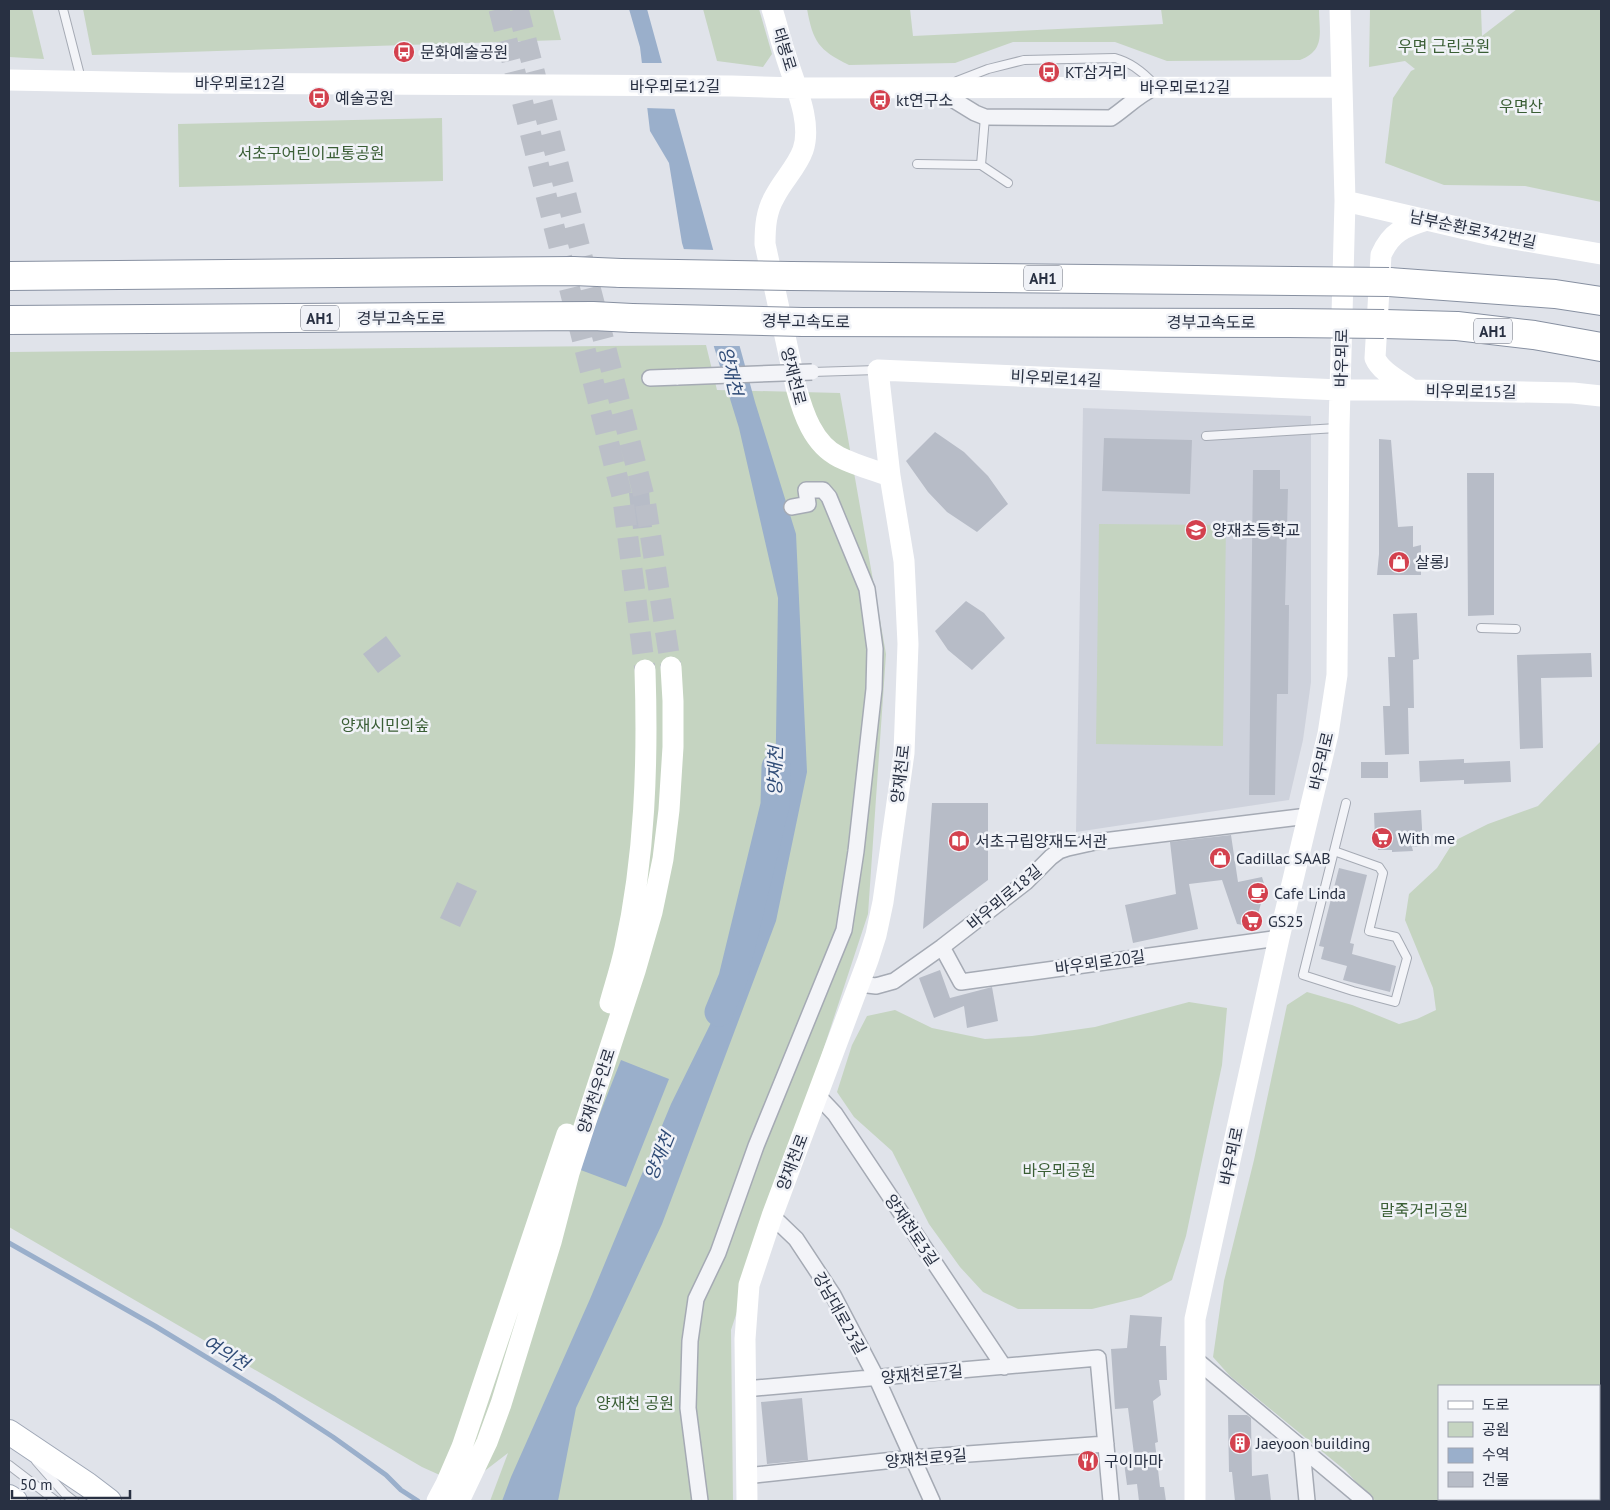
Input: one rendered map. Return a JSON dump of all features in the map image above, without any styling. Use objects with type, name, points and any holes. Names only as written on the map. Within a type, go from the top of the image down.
[{"type":"highway","name":"AH1","points":[[9,276],[574,271],[791,276],[1389,282],[1554,294],[1601,301]]},
{"type":"highway","name":"경부고속도로","points":[[9,320],[593,316],[803,322],[1384,324],[1457,326],[1601,347]]},
{"type":"main road","points":[[10,1433],[88,1484],[109,1501]]},
{"type":"main road","points":[[9,1497],[15,1501]]},
{"type":"street","name":"태봉로","points":[[772,9],[798,88]]},
{"type":"street","name":"바우뫼로","points":[[1194,1501],[1195,1319],[1279,938],[1328,734],[1336,675],[1339,428],[1345,201],[1340,9]]},
{"type":"street","name":"바우뫼로12길","points":[[9,80],[798,88],[1341,87]]},
{"type":"street","points":[[935,88],[974,113],[985,117],[1111,118],[1146,91],[1157,87]]},
{"type":"street","name":"양재천로","points":[[747,1501],[744,1339],[749,1285],[772,1216],[876,935],[883,902],[904,753],[908,644],[904,561],[890,476],[839,456],[826,448],[808,423],[796,387],[765,244],[767,217],[770,207],[775,195],[793,170],[804,149],[806,133],[798,88]]},
{"type":"street","name":"남부순환로342번길","points":[[1345,201],[1491,235],[1601,254]]},
{"type":"street","points":[[1412,390],[1378,364],[1376,358],[1381,255],[1387,242],[1399,232],[1409,226],[1427,220]]},
{"type":"street","points":[[878,370],[890,476]]},
{"type":"street","name":"비우뫼로14길","points":[[878,370],[1340,390]]},
{"type":"street","points":[[650,378],[812,372]]},
{"type":"street","name":"비우뫼로15길","points":[[1340,390],[1573,393],[1601,396]]},
{"type":"street","points":[[700,1501],[688,1408],[690,1341],[696,1299],[718,1254],[756,1146],[844,930],[856,851],[874,689],[875,649],[867,589],[829,497],[823,490],[806,490],[808,504],[792,507]]},
{"type":"street","name":"양재천우안로","points":[[437,1501],[462,1447],[554,1169],[607,1037],[652,912],[663,859],[669,810],[673,747],[671,668]]},
{"type":"street","name":"양재천우안로","points":[[459,1501],[487,1442],[504,1396],[551,1242],[607,1037],[634,895],[644,809],[647,736],[645,670]]},
{"type":"street","name":"바우뫼로18길","points":[[859,984],[876,986],[894,981],[942,947],[1026,882],[1051,857],[1068,848],[1095,842],[1308,816]]},
{"type":"street","name":"바우뫼로20길","points":[[942,947],[961,982],[1279,938]]},
{"type":"street","name":"양재천로3길","points":[[818,1096],[835,1114],[1004,1367]]},
{"type":"street","name":"강남대로23길","points":[[772,1216],[796,1240],[833,1295],[877,1379],[932,1501]]},
{"type":"street","name":"양재천로7길","points":[[745,1389],[877,1379],[1098,1358],[1106,1444]]},
{"type":"street","points":[[1195,1359],[1365,1501]]},
{"type":"street","points":[[1106,1444],[1111,1501]]},
{"type":"street","name":"양재천로9길","points":[[746,1476],[913,1458],[1106,1444]]},
{"type":"street","points":[[1302,1449],[1307,1501]]},
{"type":"lane","points":[[63,9],[82,81]]},
{"type":"lane","points":[[935,88],[988,69],[1024,60],[1115,58],[1127,61],[1148,77],[1157,87]]},
{"type":"lane","points":[[981,165],[985,117]]},
{"type":"lane","points":[[917,164],[981,165],[1008,183]]},
{"type":"lane","points":[[812,372],[878,370]]},
{"type":"lane","points":[[1206,436],[1339,428]]},
{"type":"lane","points":[[1481,628],[1516,629]]},
{"type":"lane","points":[[1334,851],[1379,867],[1383,874],[1369,931],[1396,937],[1407,958],[1395,1002],[1303,975],[1334,851],[1346,804]]},
{"type":"lane","points":[[10,1433],[65,1494],[74,1501]]},
{"type":"lane","points":[[9,1465],[56,1501]]},
{"type":"shaded area","name":"양재초등학교","points":[[1083,408],[1311,416],[1311,682],[1303,740],[1289,800],[1076,832]]},
{"type":"green space","points":[[9,9],[32,9],[44,59],[9,57]]},
{"type":"green space","points":[[83,9],[553,9],[561,40],[92,55]]},
{"type":"green space","points":[[703,9],[759,9],[772,54],[763,67],[717,61]]},
{"type":"green space","points":[[807,9],[910,9],[913,36],[1163,24],[1161,9],[1319,9],[1320,33],[1314,51],[1300,60],[1167,61],[1115,42],[1013,42],[955,63],[849,65],[830,54],[819,43],[812,29]]},
{"type":"green space","name":"우면산","points":[[1370,9],[1481,9],[1482,36],[1517,9],[1601,9],[1601,202],[1525,186],[1444,185],[1385,163],[1393,98],[1411,71],[1415,69],[1405,61],[1369,67]]},
{"type":"green space","name":"서초구어린이교통공원","points":[[442,118],[443,181],[179,187],[178,124]]},
{"type":"green space","name":"양재시민의숲","points":[[706,345],[717,390],[840,393],[886,654],[868,914],[731,1330],[733,1501],[490,1501],[508,1453],[478,1476],[453,1481],[422,1467],[9,1227],[9,352]]},
{"type":"green space","points":[[1099,524],[1226,525],[1223,746],[1096,744]]},
{"type":"green space","name":"말죽거리공원","points":[[1601,741],[1601,1501],[1376,1501],[1346,1471],[1230,1376],[1213,1357],[1224,1281],[1254,1160],[1287,1005],[1307,992],[1352,1005],[1399,1024],[1417,1019],[1436,1010],[1433,988],[1405,920],[1409,894],[1437,868],[1454,841],[1488,824],[1538,806]]},
{"type":"green space","name":"바우뫼공원","points":[[1189,1002],[1227,1008],[1222,1065],[1186,1236],[1172,1280],[1141,1297],[1092,1309],[1018,1309],[983,1292],[960,1267],[929,1224],[892,1151],[854,1117],[837,1092],[852,1045],[867,1016],[895,1010],[932,1028],[985,1039],[1032,1036],[1095,1027]]},
{"type":"water","points":[[629,9],[647,9],[755,402],[796,534],[807,772],[776,921],[662,1224],[576,1408],[558,1501],[502,1501],[590,1299],[671,1104],[733,978],[775,805],[778,598],[739,428],[682,243],[669,163],[650,131],[640,47]]},
{"type":"water","points":[[621,1060],[669,1079],[626,1187],[578,1169]]},
{"type":"pier","points":[[639,63],[664,63],[677,109],[645,108]]},
{"type":"pier","points":[[681,249],[715,250],[742,346],[711,346]]},
{"type":"building","points":[[935,432],[964,452],[988,476],[1008,504],[977,532],[947,512],[928,492],[906,461]]},
{"type":"building","points":[[1104,438],[1192,440],[1190,494],[1102,491]]},
{"type":"building","points":[[1379,439],[1391,440],[1398,527],[1413,526],[1413,547],[1421,545],[1421,575],[1377,575],[1379,554]]},
{"type":"building","points":[[1253,470],[1280,470],[1280,489],[1288,489],[1285,605],[1289,605],[1288,694],[1277,694],[1275,795],[1249,795]]},
{"type":"building","points":[[1467,473],[1494,473],[1494,615],[1468,616]]},
{"type":"building","points":[[649,491],[652,527],[633,529],[629,493]]},
{"type":"building","points":[[966,601],[984,613],[1005,638],[972,670],[948,650],[935,631]]},
{"type":"building","points":[[1417,613],[1419,659],[1413,660],[1414,708],[1408,708],[1409,754],[1385,755],[1383,706],[1390,706],[1388,657],[1395,657],[1393,614]]},
{"type":"building","points":[[386,636],[401,656],[378,673],[363,654]]},
{"type":"building","points":[[1591,653],[1592,677],[1541,678],[1543,748],[1520,749],[1517,655]]},
{"type":"building","points":[[1464,759],[1464,763],[1510,761],[1511,782],[1464,784],[1464,780],[1420,782],[1419,761]]},
{"type":"building","points":[[1361,762],[1388,762],[1388,778],[1361,778]]},
{"type":"building","name":"서초구립양재도서관","points":[[932,803],[988,803],[988,880],[923,929]]},
{"type":"building","points":[[1421,810],[1423,846],[1412,847],[1413,851],[1392,852],[1392,850],[1378,850],[1378,840],[1375,840],[1374,813]]},
{"type":"building","points":[[1231,835],[1238,882],[1262,877],[1265,887],[1255,927],[1237,924],[1222,880],[1189,884],[1198,929],[1133,943],[1125,905],[1176,894],[1170,842]]},
{"type":"building","points":[[1339,868],[1367,875],[1350,943],[1354,944],[1352,954],[1396,966],[1390,992],[1343,980],[1347,966],[1321,959],[1324,947],[1319,946]]},
{"type":"building","points":[[457,882],[477,891],[460,927],[440,918]]},
{"type":"building","points":[[940,970],[950,998],[992,987],[998,1021],[967,1028],[964,1006],[934,1018],[919,978]]},
{"type":"building","points":[[1130,1315],[1162,1317],[1160,1346],[1166,1346],[1167,1380],[1159,1380],[1161,1395],[1153,1401],[1158,1442],[1155,1443],[1160,1487],[1164,1487],[1166,1501],[1139,1501],[1137,1484],[1127,1485],[1123,1455],[1134,1454],[1128,1408],[1115,1409],[1111,1349],[1127,1348]]},
{"type":"building","points":[[802,1398],[808,1460],[767,1464],[761,1402]]},
{"type":"building","points":[[1228,1415],[1247,1415],[1251,1418],[1252,1476],[1268,1474],[1271,1501],[1235,1501],[1232,1472],[1229,1472]]},
{"type":"waterway","name":"양재천","points":[[719,1012],[733,978],[775,805],[776,767]]},
{"type":"waterway","name":"여의천","points":[[9,1243],[155,1326],[275,1399],[333,1437],[386,1475],[401,1490],[418,1501]]},
{"type":"tunnel","points":[[499,9],[623,500],[645,670]]},
{"type":"tunnel","points":[[518,9],[645,500],[671,667]]},
{"type":"place","name":"문화예술공원","points":[[404,52]]},
{"type":"place","name":"KT삼거리","points":[[1049,72]]},
{"type":"place","name":"예술공원","points":[[319,98]]},
{"type":"place","name":"kt연구소","points":[[880,100]]},
{"type":"place","name":"양재초등학교","points":[[1196,530]]},
{"type":"place","name":"살롱J","points":[[1399,562]]},
{"type":"place","name":"With me","points":[[1382,838]]},
{"type":"place","name":"서초구립양재도서관","points":[[959,841]]},
{"type":"place","name":"Cadillac SAAB","points":[[1220,858]]},
{"type":"place","name":"Cafe Linda","points":[[1258,893]]},
{"type":"place","name":"GS25","points":[[1252,921]]},
{"type":"place","name":"Jaeyoon building","points":[[1240,1443]]},
{"type":"place","name":"구이마마","points":[[1088,1461]]},
{"type":"park label","name":"우면 근린공원","points":[[1444,46]]},
{"type":"park label","name":"양재천 공원","points":[[635,1403]]}]
